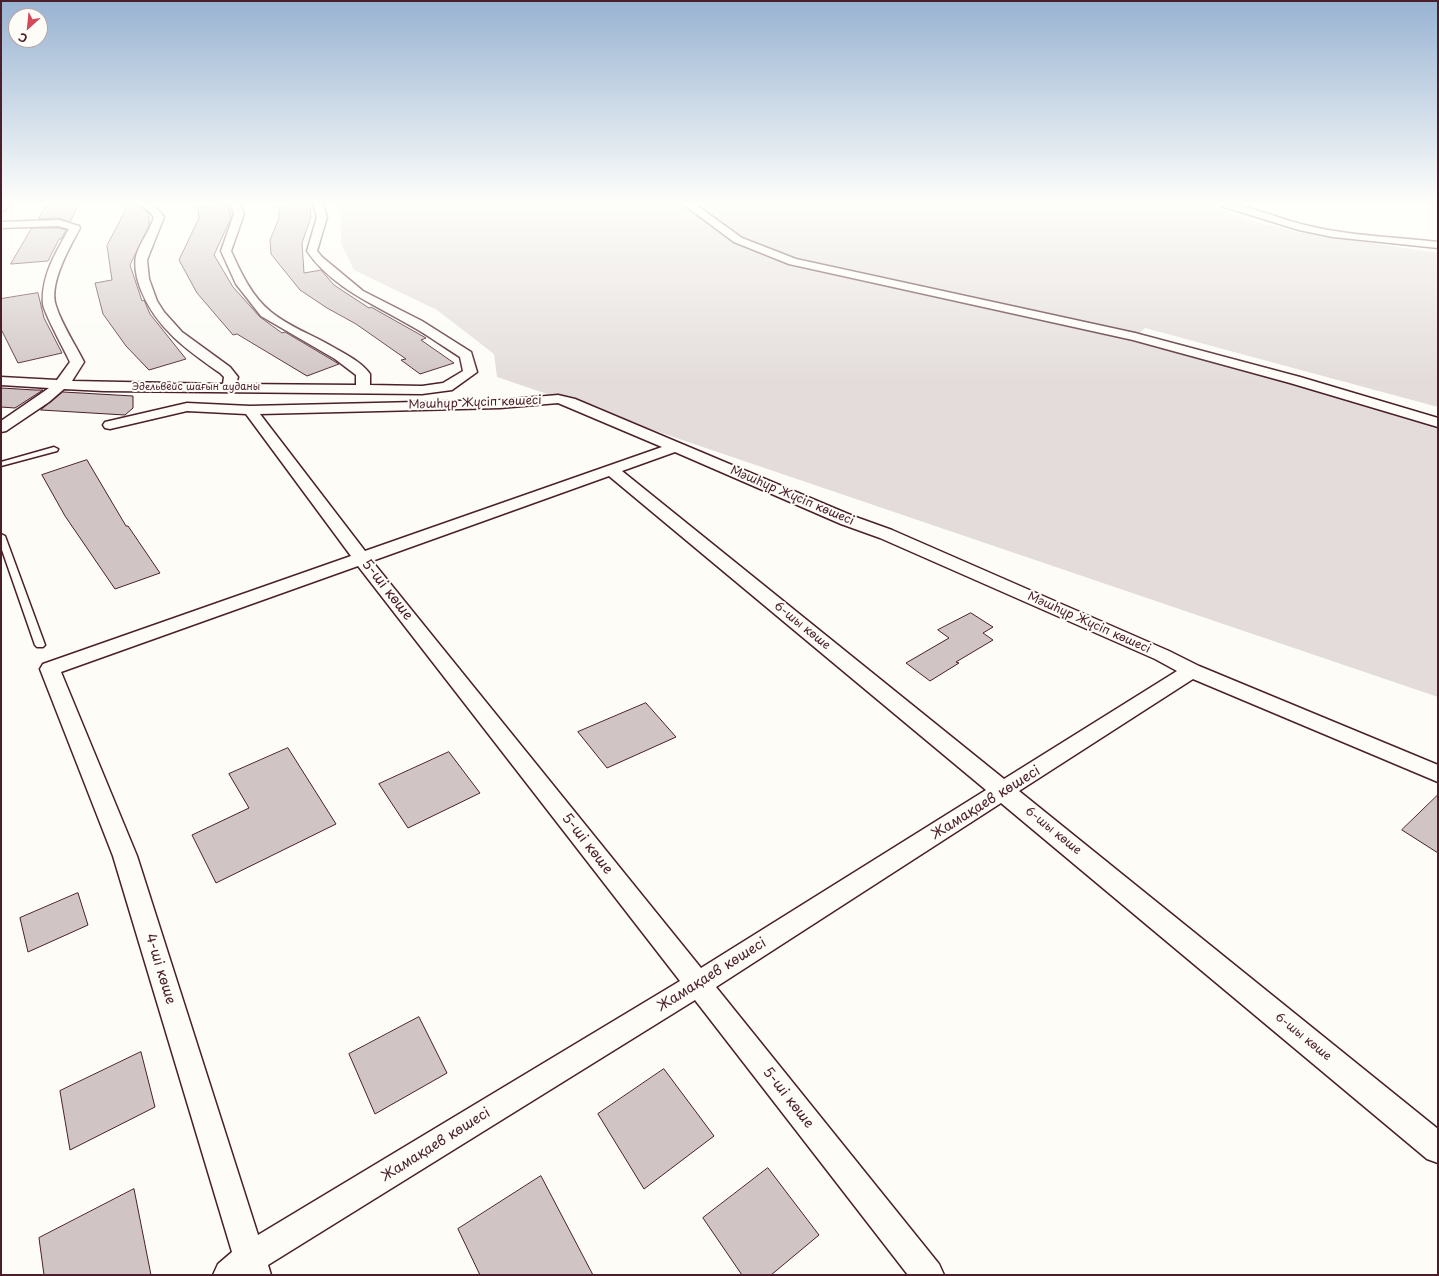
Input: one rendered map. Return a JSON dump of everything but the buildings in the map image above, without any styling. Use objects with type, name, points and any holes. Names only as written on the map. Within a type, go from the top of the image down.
[{"type":"street","points":[[1,428],[62,384],[75,369],[77,362],[49,305],[50,282],[56,264]]},
{"type":"street","points":[[142,264],[141,272],[148,293],[158,315],[176,335],[225,370],[231,377],[229,387]]},
{"type":"street","points":[[230,264],[246,290],[265,313],[279,323],[348,360],[363,374],[363,389]]},
{"type":"street","name":"Эдельвейс шағын ауданы","points":[[1,381],[104,387],[422,390],[447,387],[470,372],[466,355],[418,324],[359,293],[323,264]]},
{"type":"street","points":[[800,264],[1135,337],[1294,380],[1438,423]]},
{"type":"street","name":"Мәшhүр Жүсіп көшесі","points":[[110,425],[187,407],[250,410],[500,404],[558,399],[570,402],[894,538],[1162,655],[1192,671],[1438,774]]},
{"type":"street","name":"5-ші көше","points":[[250,410],[362,558],[928,1275]]},
{"type":"street","points":[[362,558],[675,446]]},
{"type":"street","name":"6-шы көше","points":[[611,470],[1438,1148]]},
{"type":"street","name":"4-ші көше","points":[[252,1267],[125,856],[50,669],[362,558]]},
{"type":"street","name":"Жамақаев көшесі","points":[[229,1275],[252,1267],[1192,671]]},
{"type":"lane","points":[[1,464],[54,449]]},
{"type":"lane","points":[[1,536],[40,645]]},
{"type":"shaded area","points":[[351,264],[1438,264],[1438,407],[1145,328],[1133,339],[1438,425],[1438,697],[497,377],[494,354],[437,310],[354,270]]}]
